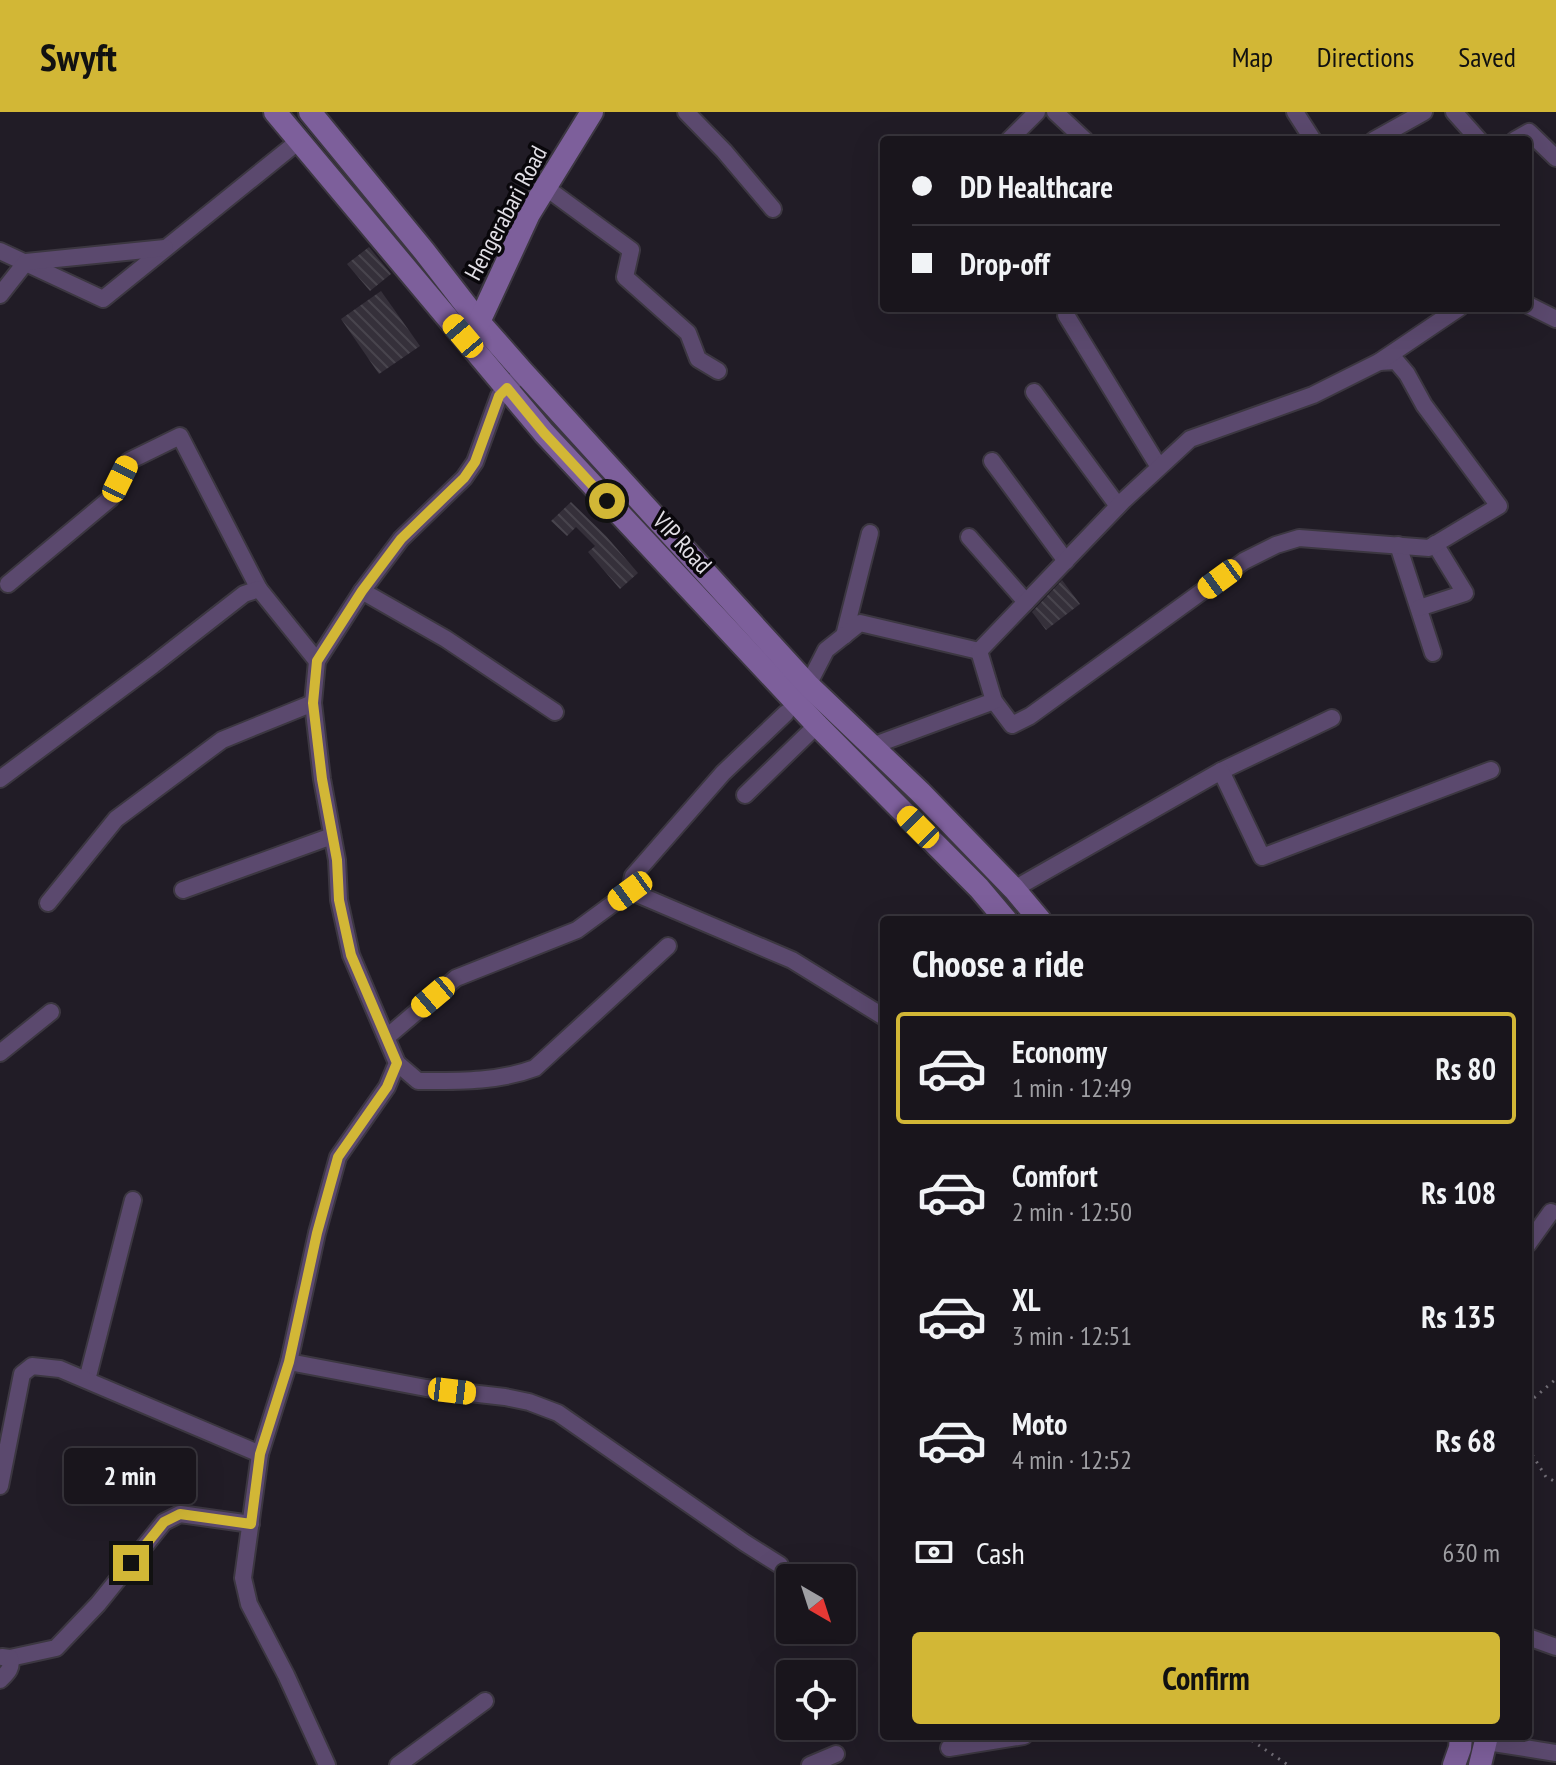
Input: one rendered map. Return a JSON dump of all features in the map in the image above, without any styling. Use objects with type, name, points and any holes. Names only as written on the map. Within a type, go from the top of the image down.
[{"type":"main road","name":"VIP Road","points":[[275,112],[471,329],[523,372],[808,685],[920,792],[1037,916]]},
{"type":"main road","name":"VIP Road","points":[[310,112],[424,251],[507,388],[544,433],[817,725],[979,888],[1003,916]]},
{"type":"main road","name":"Hengerabari Road","points":[[471,329],[529,214],[592,112]]},
{"type":"main road","points":[[1454,1765],[1461,1740]]},
{"type":"main road","points":[[1480,1765],[1487,1740]]},
{"type":"street","points":[[686,112],[773,209]]},
{"type":"street","points":[[1013,136],[1037,112]]},
{"type":"street","points":[[1055,112],[1081,136]]},
{"type":"street","points":[[1295,112],[1310,136]]},
{"type":"street","points":[[1381,136],[1424,112]]},
{"type":"street","points":[[1454,112],[1475,136]]},
{"type":"street","points":[[1522,136],[1529,132],[1556,158]]},
{"type":"street","points":[[0,251],[103,299],[300,140]]},
{"type":"street","points":[[545,187],[631,250],[625,277],[688,333],[698,359],[718,371]]},
{"type":"street","points":[[0,295],[26,262],[166,248]]},
{"type":"street","points":[[1532,307],[1556,319]]},
{"type":"street","points":[[1070,312],[1159,467]]},
{"type":"street","points":[[979,651],[1118,506],[1190,439],[1313,395],[1379,362],[1453,312]]},
{"type":"street","points":[[979,651],[994,701],[1012,725],[1030,716],[1244,561],[1276,545],[1299,538],[1429,548],[1499,506],[1424,405],[1407,374],[1396,361],[1379,362]]},
{"type":"street","points":[[523,372],[499,396],[475,462],[464,478],[401,539],[362,591],[317,661],[313,703],[322,779],[337,860],[339,900],[351,955],[397,1063],[418,1081],[475,1081],[519,1074],[535,1068],[668,946]]},
{"type":"street","points":[[1034,392],[1118,506]]},
{"type":"street","points":[[8,584],[111,498],[129,461],[180,436],[259,589],[317,661]]},
{"type":"street","points":[[992,461],[1066,561]]},
{"type":"street","points":[[844,636],[870,533]]},
{"type":"street","points":[[969,537],[1026,602]]},
{"type":"street","points":[[1419,608],[1465,593],[1435,544]]},
{"type":"street","points":[[1398,545],[1433,653]]},
{"type":"street","points":[[0,779],[244,594],[259,589]]},
{"type":"street","points":[[362,591],[446,639],[555,712]]},
{"type":"street","points":[[808,685],[826,650],[860,623],[979,651]]},
{"type":"street","points":[[872,746],[994,701]]},
{"type":"street","points":[[48,903],[116,819],[222,740],[313,703]]},
{"type":"street","points":[[387,1037],[456,978],[577,930],[630,891],[633,876],[723,773],[786,713]]},
{"type":"street","points":[[1014,889],[1221,771],[1332,718]]},
{"type":"street","points":[[745,795],[817,725]]},
{"type":"street","points":[[1221,771],[1262,857],[1491,770]]},
{"type":"street","points":[[183,890],[332,836]]},
{"type":"street","points":[[630,891],[792,960],[880,1015]]},
{"type":"street","points":[[0,1053],[51,1012]]},
{"type":"street","points":[[327,1765],[249,1604],[243,1578],[260,1454],[289,1362],[317,1233],[338,1157],[387,1087],[397,1063]]},
{"type":"street","points":[[87,1380],[133,1200]]},
{"type":"street","points":[[1532,1238],[1551,1212]]},
{"type":"street","points":[[289,1362],[426,1388],[505,1397],[558,1413],[778,1564]]},
{"type":"street","points":[[0,1486],[22,1374],[32,1366],[60,1369],[260,1454]]},
{"type":"street","points":[[5,1658],[56,1648],[98,1604],[164,1522],[180,1514],[251,1524]]},
{"type":"street","points":[[1532,1638],[1556,1647]]},
{"type":"street","points":[[0,1680],[10,1670],[12,1663],[5,1658]]},
{"type":"street","points":[[398,1765],[485,1701]]},
{"type":"street","points":[[949,1748],[999,1740]]},
{"type":"street","points":[[1492,1740],[1556,1753]]},
{"type":"street","points":[[810,1765],[836,1754]]},
{"type":"path","points":[[1532,1400],[1556,1379]]},
{"type":"path","points":[[1532,1454],[1546,1477],[1556,1482]]},
{"type":"path","points":[[1251,1740],[1288,1765]]},
{"type":"building","points":[[369,247],[391,274],[370,291],[347,264]]},
{"type":"building","points":[[381,291],[420,346],[379,374],[341,319]]},
{"type":"building","points":[[571,502],[638,573],[620,589],[588,552],[595,546],[576,527],[567,536],[551,521]]},
{"type":"building","points":[[1062,580],[1080,604],[1046,630],[1032,612]]},
{"type":"route","points":[[131,1563],[164,1522],[180,1514],[251,1524],[260,1454],[289,1362],[317,1233],[338,1157],[387,1087],[397,1063],[351,955],[339,900],[337,860],[322,779],[313,703],[317,661],[362,591],[401,539],[464,478],[475,462],[499,396],[507,388],[607,501]]}]
